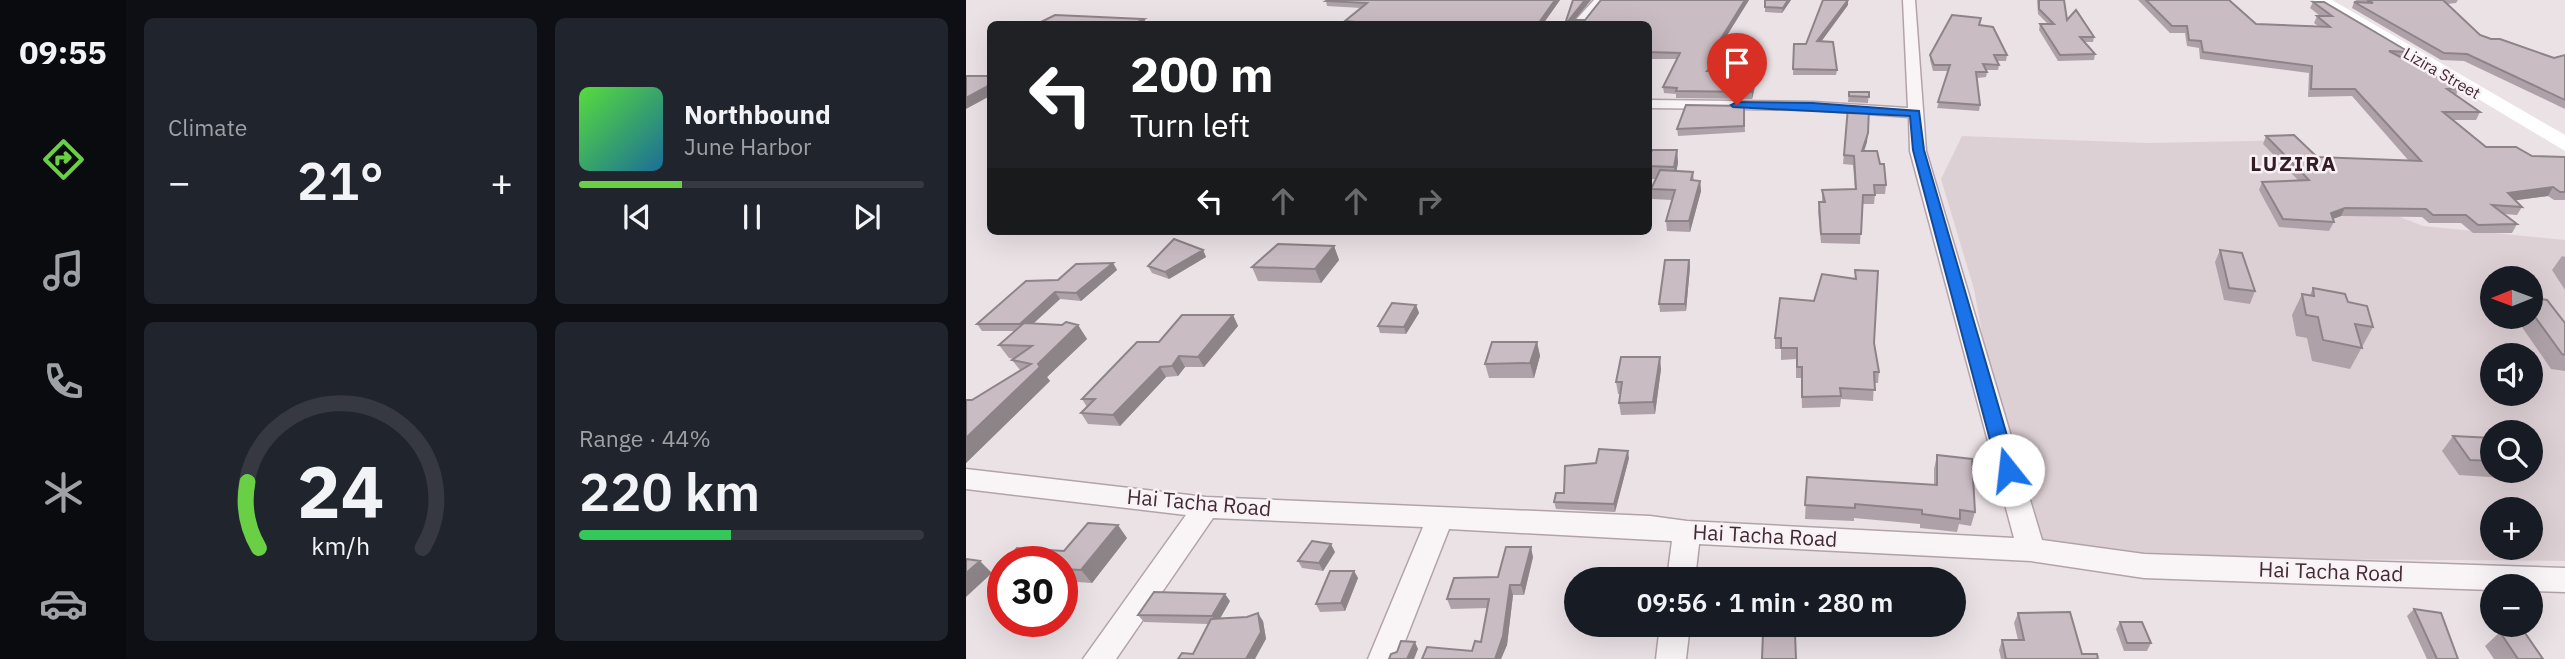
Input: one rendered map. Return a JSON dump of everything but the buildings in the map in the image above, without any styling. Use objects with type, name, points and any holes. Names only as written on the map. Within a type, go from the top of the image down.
[{"type":"street","points":[[1581,21],[1600,0]]},
{"type":"street","points":[[1909,0],[1915,56],[1915,113],[1919,150],[2031,550]]},
{"type":"street","name":"Lizira Street","points":[[2321,0],[2565,144]]},
{"type":"street","points":[[1652,104],[1813,106],[1915,113]]},
{"type":"street","name":"Hai Tacha Road","points":[[967,480],[1206,507],[1650,527],[2031,550],[2144,566],[2565,580]]},
{"type":"street","points":[[1098,659],[1206,507]]},
{"type":"street","points":[[1383,659],[1440,518]]},
{"type":"street","points":[[1682,567],[1686,531]]},
{"type":"street","points":[[1671,659],[1674,637]]},
{"type":"shaded area","points":[[1962,136],[2148,143],[2298,140],[2345,195],[2423,226],[2565,240],[2565,561],[2188,558],[2032,541],[1994,399],[1974,289],[1941,179]]},
{"type":"district","name":"LUZIRA","points":[[2294,164]]},
{"type":"route","points":[[1737,105],[1813,106],[1915,113],[1919,150],[2008,470]]}]
